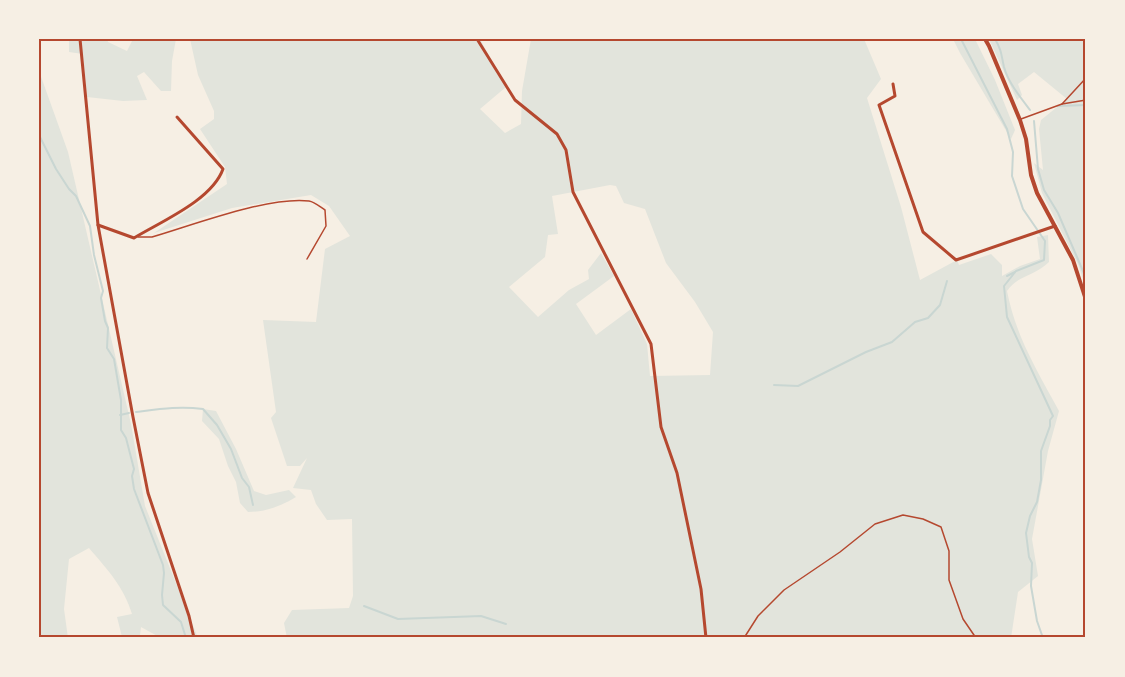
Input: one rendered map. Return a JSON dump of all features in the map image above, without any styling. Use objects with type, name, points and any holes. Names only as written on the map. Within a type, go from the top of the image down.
[{"type":"main road","points":[[985,39],[1020,120],[1037,193],[1073,260],[1086,300]]},
{"type":"street","points":[[80,39],[98,225],[147,493],[189,616],[194,638]]},
{"type":"street","points":[[477,39],[515,99],[557,134],[566,150],[573,192],[651,344],[661,427],[677,473],[701,589],[706,638]]},
{"type":"street","points":[[893,84],[895,96],[879,105],[923,232],[956,260],[1055,226]]},
{"type":"street","points":[[98,225],[134,238],[205,195],[219,180],[223,169],[177,117]]},
{"type":"lane","points":[[1062,104],[1086,78]]},
{"type":"lane","points":[[1020,120],[1062,104],[1086,100]]},
{"type":"lane","points":[[134,238],[152,237],[259,206],[312,201],[325,210],[326,226],[307,259]]},
{"type":"path","points":[[744,638],[758,616],[784,590],[840,552],[875,524],[903,515],[923,519],[941,527],[949,551],[949,580],[963,619],[976,638]]},
{"type":"shaded area","points":[[69,39],[107,39],[108,42],[127,51],[133,39],[176,39],[172,61],[171,91],[161,91],[144,72],[137,76],[147,100],[123,101],[87,97],[83,54],[69,52]]},
{"type":"shaded area","points":[[190,39],[480,39],[506,87],[480,109],[505,133],[521,124],[522,91],[531,39],[864,39],[881,79],[867,98],[901,207],[920,280],[957,260],[959,265],[991,254],[1002,265],[1002,276],[1040,259],[1037,237],[1048,235],[1049,262],[1016,282],[1007,291],[1022,338],[1059,411],[1048,451],[1032,539],[1038,576],[1018,592],[1011,638],[287,638],[284,623],[292,610],[349,608],[353,596],[352,519],[327,520],[316,504],[311,490],[293,488],[307,458],[300,466],[287,466],[271,418],[276,412],[263,320],[316,322],[325,249],[350,236],[329,206],[311,195],[232,208],[154,233],[227,184],[225,167],[200,129],[214,119],[214,111],[198,75]],"holes":[[[610,185],[616,186],[624,203],[645,209],[666,263],[695,302],[713,332],[710,375],[650,376],[647,344],[631,309],[596,335],[576,304],[614,276],[601,253],[588,270],[589,279],[569,290],[538,317],[509,287],[545,257],[548,235],[558,234],[552,196]]]},
{"type":"shaded area","points":[[953,39],[975,39],[995,80],[1015,130],[1011,139],[960,53]]},
{"type":"shaded area","points":[[989,39],[1086,39],[1086,288],[1078,264],[1042,193],[1034,163],[1043,170],[1039,129],[1041,120],[1067,99],[1034,72],[1018,84],[1022,95],[1017,100]]},
{"type":"shaded area","points":[[39,71],[68,152],[131,424],[145,506],[198,638],[161,638],[141,627],[140,635],[122,637],[117,617],[132,614],[129,604],[114,579],[89,548],[69,559],[64,609],[68,638],[39,638]]},
{"type":"shaded area","points":[[203,409],[216,411],[254,491],[266,495],[289,490],[296,497],[273,508],[248,512],[240,503],[236,482],[219,439],[202,421]]},
{"type":"waterway","points":[[961,39],[1007,129],[1013,152],[1012,176],[1023,209],[1045,241],[1044,260],[1016,271],[1004,286],[1007,317],[1053,416],[1041,451],[1041,480],[1037,502],[1030,516],[1026,533],[1032,563],[1031,586],[1037,621],[1043,638]]},
{"type":"waterway","points":[[995,39],[1008,78],[1030,110]]},
{"type":"waterway","points":[[1058,106],[1086,105]]},
{"type":"waterway","points":[[1034,121],[1038,169],[1044,190],[1058,213],[1086,278]]},
{"type":"waterway","points":[[39,135],[56,169],[76,196],[90,226],[103,291],[101,298],[108,328],[107,348],[114,359],[121,400],[121,430],[126,438],[134,469],[132,476],[134,489],[163,565],[163,605],[181,622],[186,638]]},
{"type":"waterway","points":[[1007,276],[1015,272]]},
{"type":"waterway","points":[[774,385],[798,386],[866,352],[892,342],[915,322],[928,318],[940,305],[947,281]]},
{"type":"waterway","points":[[136,412],[178,408],[203,409],[217,425],[231,449],[242,478],[249,487],[253,505]]},
{"type":"waterway","points":[[120,415],[129,413]]},
{"type":"waterway","points":[[364,606],[398,619],[481,616],[506,624]]}]
